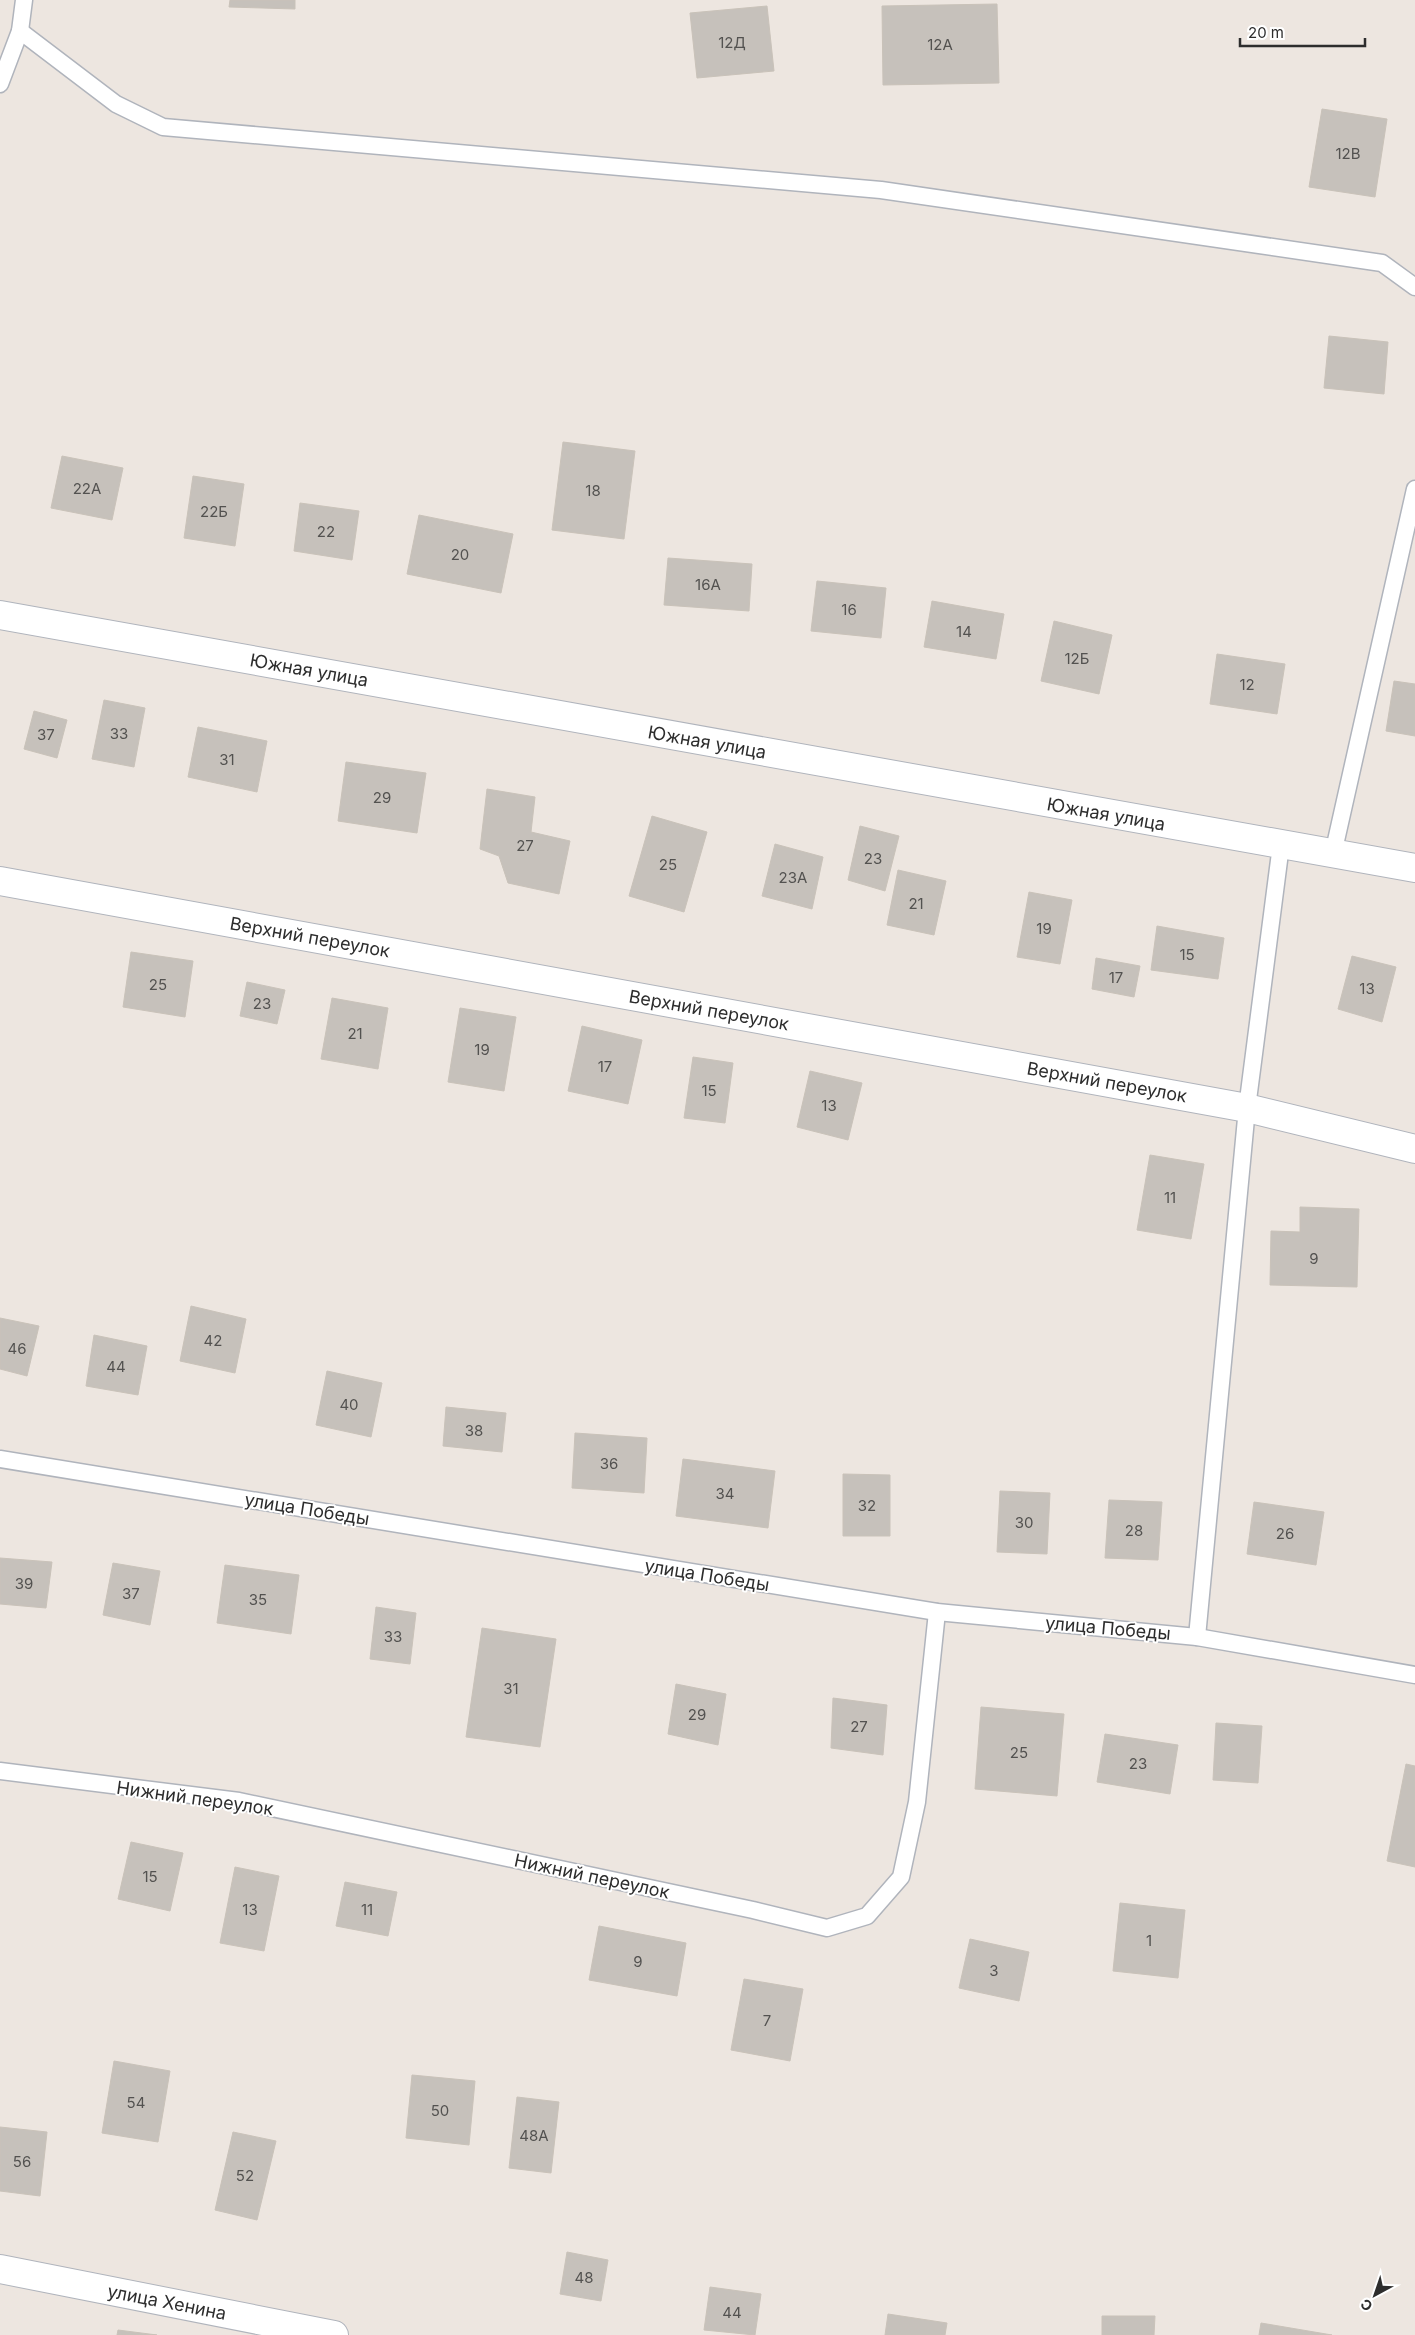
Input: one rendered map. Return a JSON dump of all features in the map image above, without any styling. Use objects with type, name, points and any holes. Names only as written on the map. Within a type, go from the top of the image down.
[{"type":"street","name":"Южная улица","points":[[0,615],[1281,846],[1415,868]]},
{"type":"street","name":"Верхний переулок","points":[[0,881],[1247,1108],[1415,1149]]},
{"type":"street","name":"улица Хенина","points":[[0,2269],[334,2335]]},
{"type":"lane","points":[[0,84],[20,31],[24,0]]},
{"type":"lane","points":[[20,31],[116,104],[164,127],[881,190],[1382,263],[1415,287]]},
{"type":"lane","points":[[1333,854],[1415,490]]},
{"type":"lane","points":[[1198,1636],[1247,1108],[1281,846]]},
{"type":"lane","name":"улица Победы","points":[[0,1459],[937,1612],[1198,1636],[1415,1675]]},
{"type":"lane","name":"Нижний переулок","points":[[0,1771],[239,1801],[743,1908],[827,1928],[867,1916],[901,1877],[917,1802],[937,1612]]},
{"type":"building","points":[[230,0],[295,0],[295,9],[229,7]]},
{"type":"building","points":[[997,4],[999,83],[883,85],[882,6]]},
{"type":"building","points":[[767,6],[774,71],[697,78],[690,13]]},
{"type":"building","points":[[1322,109],[1387,119],[1375,197],[1309,187]]},
{"type":"building","points":[[1329,336],[1388,342],[1384,394],[1324,388]]},
{"type":"building","points":[[563,442],[635,451],[624,539],[552,530]]},
{"type":"building","points":[[62,456],[123,468],[112,520],[51,508]]},
{"type":"building","points":[[193,476],[244,484],[235,546],[184,538]]},
{"type":"building","points":[[300,503],[359,511],[352,560],[294,551]]},
{"type":"building","points":[[419,515],[513,534],[501,593],[407,574]]},
{"type":"building","points":[[668,558],[752,564],[749,611],[664,605]]},
{"type":"building","points":[[817,581],[886,588],[881,638],[811,631]]},
{"type":"building","points":[[932,601],[1004,614],[996,659],[924,647]]},
{"type":"building","points":[[1054,621],[1112,635],[1099,694],[1041,681]]},
{"type":"building","points":[[1217,654],[1285,664],[1277,714],[1210,704]]},
{"type":"building","points":[[1394,681],[1415,684],[1415,736],[1386,731]]},
{"type":"building","points":[[104,700],[145,708],[134,767],[92,759]]},
{"type":"building","points":[[34,711],[67,720],[57,758],[24,749]]},
{"type":"building","points":[[198,727],[267,741],[257,792],[188,777]]},
{"type":"building","points":[[346,762],[426,773],[417,833],[338,821]]},
{"type":"building","points":[[487,789],[535,797],[531,832],[570,841],[559,894],[508,883],[499,856],[480,849]]},
{"type":"building","points":[[652,816],[707,832],[684,912],[629,896]]},
{"type":"building","points":[[860,826],[899,836],[885,891],[848,880]]},
{"type":"building","points":[[775,844],[823,857],[812,909],[762,896]]},
{"type":"building","points":[[898,870],[946,881],[934,935],[887,925]]},
{"type":"building","points":[[1029,892],[1072,900],[1060,964],[1017,957]]},
{"type":"building","points":[[1157,926],[1224,938],[1218,979],[1151,970]]},
{"type":"building","points":[[131,952],[193,961],[185,1017],[123,1007]]},
{"type":"building","points":[[1352,956],[1396,967],[1382,1022],[1338,1009]]},
{"type":"building","points":[[1096,958],[1140,966],[1134,997],[1092,989]]},
{"type":"building","points":[[247,982],[285,990],[277,1024],[240,1016]]},
{"type":"building","points":[[332,998],[388,1008],[378,1069],[321,1059]]},
{"type":"building","points":[[460,1008],[516,1017],[504,1091],[448,1082]]},
{"type":"building","points":[[582,1026],[642,1040],[628,1104],[568,1091]]},
{"type":"building","points":[[693,1057],[733,1063],[725,1123],[684,1118]]},
{"type":"building","points":[[810,1071],[862,1083],[848,1140],[797,1127]]},
{"type":"building","points":[[1150,1155],[1204,1164],[1191,1239],[1137,1230]]},
{"type":"building","points":[[1300,1207],[1359,1209],[1357,1287],[1270,1285],[1271,1231],[1300,1232]]},
{"type":"building","points":[[191,1306],[246,1319],[235,1373],[180,1361]]},
{"type":"building","points":[[0,1318],[39,1326],[27,1376],[0,1369]]},
{"type":"building","points":[[94,1335],[147,1346],[138,1395],[86,1386]]},
{"type":"building","points":[[327,1371],[382,1383],[371,1437],[316,1425]]},
{"type":"building","points":[[446,1407],[506,1413],[502,1452],[443,1446]]},
{"type":"building","points":[[575,1433],[647,1438],[644,1493],[572,1488]]},
{"type":"building","points":[[683,1459],[775,1471],[768,1528],[676,1516]]},
{"type":"building","points":[[843,1474],[890,1475],[890,1536],[843,1536]]},
{"type":"building","points":[[1000,1491],[1050,1493],[1047,1554],[997,1552]]},
{"type":"building","points":[[1109,1500],[1162,1502],[1158,1560],[1105,1558]]},
{"type":"building","points":[[1254,1502],[1324,1512],[1316,1565],[1247,1554]]},
{"type":"building","points":[[0,1558],[52,1562],[46,1608],[0,1604]]},
{"type":"building","points":[[113,1563],[160,1571],[150,1625],[103,1615]]},
{"type":"building","points":[[225,1565],[299,1575],[291,1634],[217,1623]]},
{"type":"building","points":[[376,1607],[416,1613],[410,1664],[370,1659]]},
{"type":"building","points":[[482,1628],[556,1639],[540,1747],[466,1737]]},
{"type":"building","points":[[676,1684],[726,1694],[718,1745],[668,1734]]},
{"type":"building","points":[[833,1698],[887,1705],[883,1755],[831,1748]]},
{"type":"building","points":[[981,1707],[1064,1714],[1057,1796],[975,1789]]},
{"type":"building","points":[[1216,1723],[1262,1726],[1258,1783],[1213,1780]]},
{"type":"building","points":[[1105,1734],[1178,1745],[1170,1794],[1097,1782]]},
{"type":"building","points":[[1406,1764],[1415,1766],[1415,1867],[1387,1861]]},
{"type":"building","points":[[131,1842],[183,1853],[170,1911],[118,1899]]},
{"type":"building","points":[[235,1867],[279,1876],[264,1951],[220,1943]]},
{"type":"building","points":[[345,1882],[397,1892],[388,1936],[336,1926]]},
{"type":"building","points":[[1120,1903],[1185,1910],[1178,1978],[1113,1971]]},
{"type":"building","points":[[599,1926],[686,1943],[677,1996],[589,1980]]},
{"type":"building","points":[[970,1939],[1029,1952],[1019,2001],[959,1988]]},
{"type":"building","points":[[744,1979],[803,1989],[790,2061],[731,2050]]},
{"type":"building","points":[[114,2061],[170,2071],[158,2142],[102,2133]]},
{"type":"building","points":[[412,2075],[475,2081],[469,2145],[406,2138]]},
{"type":"building","points":[[517,2097],[559,2102],[551,2173],[509,2168]]},
{"type":"building","points":[[0,2127],[47,2132],[40,2196],[0,2191]]},
{"type":"building","points":[[233,2132],[276,2141],[257,2220],[215,2210]]},
{"type":"building","points":[[567,2252],[608,2260],[601,2301],[560,2294]]},
{"type":"building","points":[[710,2287],[761,2294],[755,2335],[704,2330]]},
{"type":"building","points":[[888,2314],[947,2323],[945,2335],[885,2335]]},
{"type":"building","points":[[1102,2316],[1155,2316],[1154,2335],[1102,2335]]},
{"type":"building","points":[[1261,2323],[1332,2335],[1259,2335]]},
{"type":"building","points":[[118,2330],[157,2335],[117,2335]]}]
